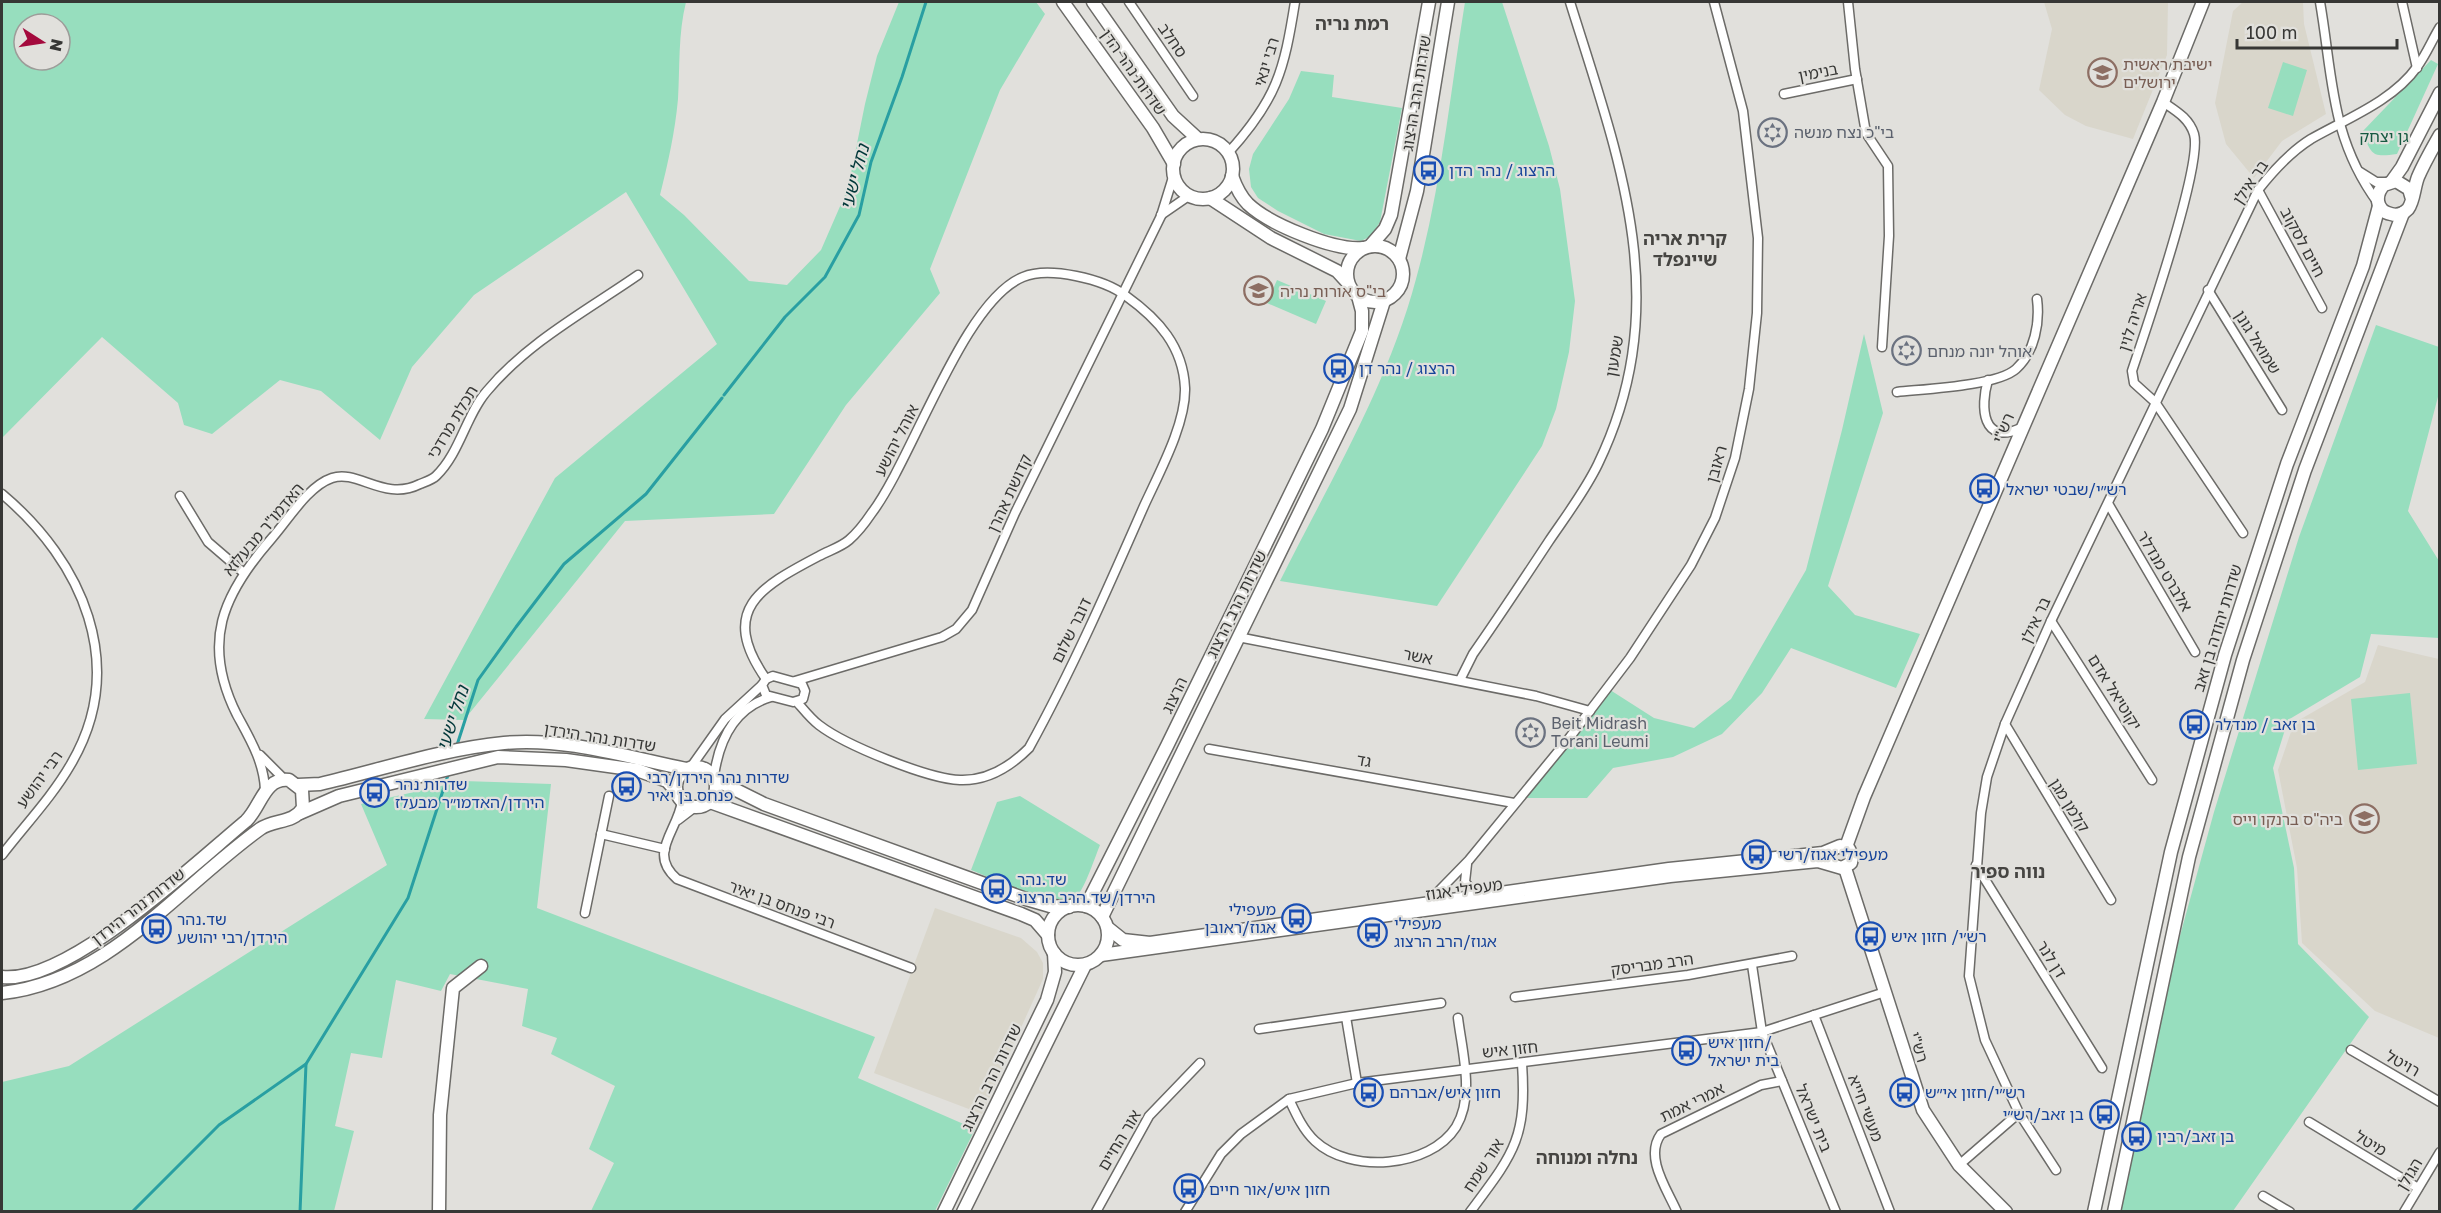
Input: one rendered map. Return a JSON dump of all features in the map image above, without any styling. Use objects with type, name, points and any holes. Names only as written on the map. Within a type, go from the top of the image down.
[{"type":"main road","name":"שדרות נהר הדן","points":[[1063,2],[1153,128],[1174,169]]},
{"type":"main road","name":"שדרות נהר הדן","points":[[1093,2],[1173,116],[1197,139]]},
{"type":"main road","name":"שדרות הרב הרצוג","points":[[1367,247],[1384,229],[1391,215],[1429,2]]},
{"type":"main road","name":"שדרות הרב הרצוג","points":[[1399,259],[1417,191],[1448,2]]},
{"type":"main road","name":"רש\"י","points":[[2194,23],[2197,2]]},
{"type":"main road","name":"רש\"י","points":[[1846,847],[1864,797],[2163,102],[2203,2]]},
{"type":"main road","points":[[2439,93],[2402,167],[2378,193],[2379,204],[2387,213],[2403,213],[2409,207],[2418,177],[2439,135]]},
{"type":"main road","points":[[1197,139],[1215,141],[1228,153],[1232,160],[1232,176],[1239,193],[1249,205],[1269,217],[1332,246],[1348,249],[1388,248],[1399,259],[1402,267],[1402,284],[1391,297],[1384,301],[1366,301],[1358,296],[1329,266],[1271,238],[1210,198],[1190,195],[1182,190],[1174,169],[1179,151],[1197,139]]},
{"type":"main road","points":[[1210,198],[1226,188],[1232,176]]},
{"type":"main road","points":[[2390,182],[2406,185],[2412,199]]},
{"type":"main road","name":"שדרות יהודה בן זאב","points":[[2094,1212],[2171,852],[2224,655],[2287,464],[2363,266],[2379,204]]},
{"type":"main road","name":"שדרות יהודה בן זאב","points":[[2114,1212],[2189,857],[2242,660],[2305,470],[2403,213]]},
{"type":"main road","points":[[1348,284],[1346,273],[1350,260],[1367,247]]},
{"type":"main road","name":"הרצוג","points":[[1086,906],[1322,429],[1362,331],[1362,311],[1358,296]]},
{"type":"main road","name":"שדרות הרב הרצוג","points":[[1105,922],[1238,637],[1350,409],[1384,301]]},
{"type":"main road","name":"שדרות נהר הירדן","points":[[298,785],[320,784],[505,742],[587,748],[688,768]]},
{"type":"main road","name":"שדרות נהר הירדן","points":[[300,813],[339,796],[498,757],[554,759],[637,770],[667,781],[679,796]]},
{"type":"main road","points":[[688,768],[706,768],[715,778],[764,804],[1015,895],[1050,906],[1086,906],[1105,922],[1108,942],[1101,955],[1085,965],[1068,964],[1054,953],[1048,935],[1035,920],[710,802],[695,807],[679,796],[677,778],[688,768]]},
{"type":"main road","points":[[710,802],[716,792],[715,778]]},
{"type":"main road","points":[[284,779],[298,785],[304,796],[300,813],[295,818],[275,819],[266,810],[264,794],[273,782],[284,779]]},
{"type":"main road","name":"שדרות נהר הירדן","points":[[2,977],[24,975],[50,967],[108,934],[246,821],[264,794]]},
{"type":"main road","name":"שדרות נהר הירדן","points":[[2,993],[40,986],[94,960],[116,946],[262,828],[282,820]]},
{"type":"main road","points":[[1839,846],[1846,847],[1851,852],[1852,860],[1839,866],[1830,858],[1832,851],[1839,846]]},
{"type":"main road","name":"מעפילי אגוז","points":[[1105,922],[1123,940],[1150,943],[1669,869],[1832,851]]},
{"type":"main road","name":"מעפילי אגוז","points":[[1101,955],[1670,876],[1810,861],[1839,866]]},
{"type":"main road","name":"רש\"י","points":[[1839,866],[1885,992],[1923,1110],[1959,1165],[2006,1212]]},
{"type":"main road","points":[[1048,935],[1054,917],[1069,907]]},
{"type":"main road","name":"שדרות הרב הרצוג","points":[[944,1212],[1047,1000],[1055,972],[1054,953]]},
{"type":"main road","name":"שדרות הרב הרצוג","points":[[963,1212],[1085,965]]},
{"type":"main road","points":[[440,1212],[440,1115],[453,988],[481,966]]},
{"type":"street","name":"סחלב","points":[[1129,2],[1193,96]]},
{"type":"street","name":"רבי ינאי","points":[[1228,153],[1249,130],[1276,86],[1288,44],[1295,2]]},
{"type":"street","name":"שמעון","points":[[1460,680],[1473,654],[1598,465],[1617,416],[1630,360],[1636,310],[1635,241],[1627,195],[1570,2]]},
{"type":"street","name":"ראובן","points":[[1424,904],[1469,860],[1590,711],[1691,565],[1715,518],[1735,458],[1749,389],[1757,313],[1758,238],[1743,111],[1714,2]]},
{"type":"street","points":[[1848,2],[1866,133],[1888,166],[1889,236],[1882,347]]},
{"type":"street","points":[[2320,2],[2338,126],[2355,168],[2379,204]]},
{"type":"street","points":[[2402,2],[2416,68]]},
{"type":"street","name":"בר אילן","points":[[2056,1170],[2019,1113],[1985,1040],[1969,975],[1976,865],[1987,777],[2005,724],[2051,621],[2109,505],[2155,402],[2258,190],[2277,166],[2310,140],[2338,126],[2394,89],[2416,68],[2439,27]]},
{"type":"street","name":"בנימין","points":[[1784,94],[1857,79]]},
{"type":"street","name":"אריה לוין","points":[[2163,102],[2190,122],[2195,136],[2193,160],[2174,237],[2132,371],[2134,383],[2155,402],[2243,533]]},
{"type":"street","points":[[2355,168],[2370,180],[2390,182]]},
{"type":"street","name":"קדושת אהרן","points":[[795,681],[942,637],[956,629],[972,610],[1015,513],[1161,216],[1174,169]]},
{"type":"street","name":"חיים לסקוב","points":[[2258,190],[2322,308]]},
{"type":"street","name":"קדושת אהרן","points":[[1161,216],[1190,195]]},
{"type":"street","name":"אוהל יהושע","points":[[771,697],[763,692],[764,682],[752,659],[745,634],[749,610],[757,594],[787,573],[848,542],[872,514],[898,470],[959,350],[992,300],[1006,286],[1024,276],[1049,272],[1095,281],[1123,293]]},
{"type":"street","name":"תכלת מרדכי","points":[[332,478],[349,478],[390,490],[411,489],[435,477],[458,444],[485,392],[527,350],[638,275]]},
{"type":"street","name":"שמואל גונן","points":[[2208,290],[2282,410]]},
{"type":"street","name":"דובר שלום","points":[[797,702],[819,725],[859,748],[940,777],[962,780],[997,772],[1011,766],[1029,748],[1103,598],[1157,477],[1181,413],[1185,390],[1176,348],[1167,331],[1123,293]]},
{"type":"street","points":[[1897,392],[1988,380],[2015,370],[2028,352],[2037,327],[2037,299]]},
{"type":"street","points":[[1988,380],[1982,401],[1988,423],[2000,433],[2021,428]]},
{"type":"street","name":"האדמו\"ר מבעלזא","points":[[264,794],[262,765],[225,687],[218,643],[226,605],[244,573],[308,497],[332,478]]},
{"type":"street","name":"רבי יהושע","points":[[2,494],[25,513],[52,543],[66,565],[79,589],[92,625],[97,655],[90,713],[85,733],[71,763],[2,855]]},
{"type":"street","points":[[180,496],[208,542],[244,573]]},
{"type":"street","name":"אלברט מנדלר","points":[[2109,505],[2195,652]]},
{"type":"street","name":"יקוטיאל אדם","points":[[2051,621],[2152,780]]},
{"type":"street","name":"אשר","points":[[1238,637],[1460,680],[1536,696],[1590,711]]},
{"type":"street","points":[[688,768],[725,719],[764,682],[773,676],[802,684],[805,691],[803,699],[797,702],[771,697],[750,706],[733,723],[720,745],[715,778]]},
{"type":"street","name":"קלמן מגן","points":[[2005,724],[2111,900]]},
{"type":"street","name":"האדמו\"ר מבעלזא","points":[[252,742],[284,779]]},
{"type":"street","name":"גד","points":[[1209,749],[1514,803]]},
{"type":"street","points":[[585,913],[609,796]]},
{"type":"street","points":[[601,834],[665,849],[674,825],[679,796]]},
{"type":"street","points":[[674,825],[695,807]]},
{"type":"street","name":"רבי פנחס בן יאיר","points":[[665,849],[665,867],[684,883],[910,968]]},
{"type":"street","points":[[1469,860],[1464,872],[1465,882],[1472,891],[1489,895]]},
{"type":"street","name":"דן לנר","points":[[1976,865],[2102,1068]]},
{"type":"street","name":"הרב מבריסק","points":[[1515,997],[1752,965],[1792,956]]},
{"type":"street","name":"בית ישראל","points":[[1752,965],[1762,1032],[1836,1212]]},
{"type":"street","name":"חזון איש","points":[[1185,1212],[1221,1154],[1241,1134],[1289,1099],[1357,1083],[1762,1032],[1885,992]]},
{"type":"street","points":[[1259,1029],[1441,1003]]},
{"type":"street","name":"מעשי חייא","points":[[1814,1015],[1890,1212]]},
{"type":"street","points":[[1346,1017],[1357,1083]]},
{"type":"street","points":[[1289,1099],[1305,1131],[1317,1143],[1341,1155],[1369,1163],[1393,1163],[1416,1156],[1438,1145],[1455,1128],[1466,1096],[1458,1018]]},
{"type":"street","name":"רויטל","points":[[2351,1050],[2439,1102]]},
{"type":"street","name":"אור החיים","points":[[1096,1212],[1149,1116],[1200,1063]]},
{"type":"street","name":"אור שמח","points":[[1470,1212],[1514,1149],[1522,1123],[1524,1097],[1522,1063]]},
{"type":"street","name":"אמרי אמת","points":[[1677,1212],[1653,1154],[1656,1140],[1661,1134],[1761,1085],[1782,1081]]},
{"type":"street","points":[[1959,1165],[2019,1113]]},
{"type":"street","name":"מיטל","points":[[2309,1122],[2418,1188]]},
{"type":"street","name":"הגולן","points":[[2404,1212],[2439,1152]]},
{"type":"street","points":[[2263,1196],[2290,1212]]},
{"type":"shaded area","name":"ישיבת ראשית ירושלים","points":[[2044,2],[2168,2],[2167,55],[2133,139],[2086,126],[2065,115],[2039,90],[2052,29]]},
{"type":"shaded area","points":[[2243,2],[2303,2],[2304,24],[2326,114],[2282,141],[2254,178],[2226,144],[2215,103],[2233,11]]},
{"type":"shaded area","name":"ביה\"ס ברנקו וייס","points":[[2378,645],[2439,659],[2439,1038],[2375,1011],[2302,943],[2297,868],[2278,770],[2294,723],[2365,682]]},
{"type":"shaded area","points":[[935,908],[1021,938],[1037,952],[1043,963],[1043,979],[982,1114],[874,1073]]},
{"type":"green space","points":[[2,2],[686,2],[680,38],[677,111],[660,195],[684,215],[749,281],[787,285],[821,250],[848,188],[877,56],[899,2],[1036,2],[1045,14],[1000,90],[930,269],[940,293],[846,405],[774,514],[625,521],[464,720],[424,719],[555,478],[717,344],[626,192],[474,295],[412,367],[380,440],[321,391],[280,380],[212,434],[184,425],[178,403],[102,337],[2,438]]},
{"type":"green space","points":[[1465,2],[1502,2],[1549,146],[1560,189],[1575,301],[1569,352],[1556,409],[1542,446],[1437,606],[1280,581],[1374,395],[1404,318],[1425,245],[1432,211]]},
{"type":"green space","name":"גן יצחק","points":[[2431,60],[2438,64],[2397,154],[2377,155],[2371,150],[2362,132]]},
{"type":"green space","points":[[2283,62],[2307,70],[2293,116],[2268,108]]},
{"type":"green space","points":[[1301,71],[1334,75],[1332,97],[1402,108],[1380,222],[1371,236],[1361,241],[1324,234],[1278,211],[1258,198],[1251,187],[1249,169],[1253,154],[1289,99]]},
{"type":"green space","points":[[1277,280],[1326,301],[1316,324],[1267,303]]},
{"type":"green space","points":[[2376,325],[2439,347],[2439,393],[2408,511],[2439,561],[2439,638],[2371,634],[2360,677],[2288,720],[2273,768],[2294,868],[2298,944],[2369,1017],[2233,1211],[2119,1212],[2172,965],[2214,812],[2299,537]]},
{"type":"green space","points":[[1864,334],[1883,413],[1828,586],[1855,615],[1920,634],[1896,688],[1791,648],[1762,693],[1722,734],[1673,757],[1613,768],[1587,798],[1527,798],[1607,688],[1654,718],[1694,728],[1731,699],[1806,570]]},
{"type":"green space","points":[[2410,693],[2417,764],[2358,770],[2351,699]]},
{"type":"green space","points":[[463,781],[551,784],[537,908],[875,1037],[858,1078],[975,1129],[935,1211],[591,1211],[614,1163],[589,1149],[615,1086],[551,1054],[557,1038],[522,1026],[528,989],[450,974],[441,991],[396,980],[382,1058],[351,1053],[335,1126],[354,1131],[334,1211],[2,1212],[2,1082],[69,1066],[387,865],[361,804]]},
{"type":"green space","points":[[1020,796],[1100,845],[1077,896],[1068,900],[1041,897],[971,870],[997,802]]},
{"type":"waterway","name":"נחל ישעי","points":[[724,395],[785,317],[825,277],[859,215],[871,162],[926,2]]},
{"type":"waterway","name":"נחל ישעי","points":[[457,745],[478,680],[564,564],[646,494],[722,398]]},
{"type":"waterway","name":"נחל ישעי","points":[[300,1212],[306,1064],[408,898],[449,772]]},
{"type":"waterway","points":[[132,1212],[219,1125],[306,1064]]},
{"type":"place","name":"ישיבת ראשית ירושלים","points":[[2102,73]]},
{"type":"place","name":"בי\"כ נצח מנשה","points":[[1773,132]]},
{"type":"place","name":"הרצוג / נהר הדן","points":[[1428,170]]},
{"type":"place","name":"בי\"ס אורות נריה","points":[[1259,291]]},
{"type":"place","name":"אוהל יונה מנחם","points":[[1906,351]]},
{"type":"place","name":"הרצוג / נהר דן","points":[[1338,368]]},
{"type":"place","name":"רש״י/שבטי ישראל","points":[[1985,489]]},
{"type":"place","name":"בן זאב / מנדלר","points":[[2194,724]]},
{"type":"place","name":"Beit Midrash Torani Leumi","points":[[1530,732]]},
{"type":"place","name":"שדרות נהר הירדן/רבי פנחס בן יאיר","points":[[626,786]]},
{"type":"place","name":"שדרות נהר הירדן/האדמו״ר מבעלז","points":[[374,793]]},
{"type":"place","name":"ביה\"ס ברנקו וייס","points":[[2364,819]]},
{"type":"place","name":"מעפילי אגוז/רשי","points":[[1757,854]]},
{"type":"place","name":"שד.נהר הירדן/שד.הרב הרצוג","points":[[996,888]]},
{"type":"place","name":"מעפילי אגוז/ראובן","points":[[1297,918]]},
{"type":"place","name":"שד.נהר הירדן/רבי יהושע","points":[[156,928]]},
{"type":"place","name":"מעפילי אגוז/הרב הרצוג","points":[[1373,932]]},
{"type":"place","name":"רש׳י/ חזון איש","points":[[1870,936]]},
{"type":"place","name":"חזון איש/ בית ישראל","points":[[1687,1051]]},
{"type":"place","name":"חזון איש/אברהם","points":[[1368,1092]]},
{"type":"place","name":"רש״י/חזון אי״ש","points":[[1904,1092]]},
{"type":"place","name":"בן זאב/רש״י","points":[[2105,1114]]},
{"type":"place","name":"בן זאב/רבין","points":[[2136,1136]]},
{"type":"place","name":"חזון איש/אור חיים","points":[[1188,1189]]},
{"type":"district","name":"רמת נריה","points":[[1352,23]]},
{"type":"district","name":"קרית אריה שיינפלד","points":[[1685,248]]},
{"type":"district","name":"נווה ספיר","points":[[2008,871]]},
{"type":"district","name":"נחלה ומנוחה","points":[[1587,1157]]}]
